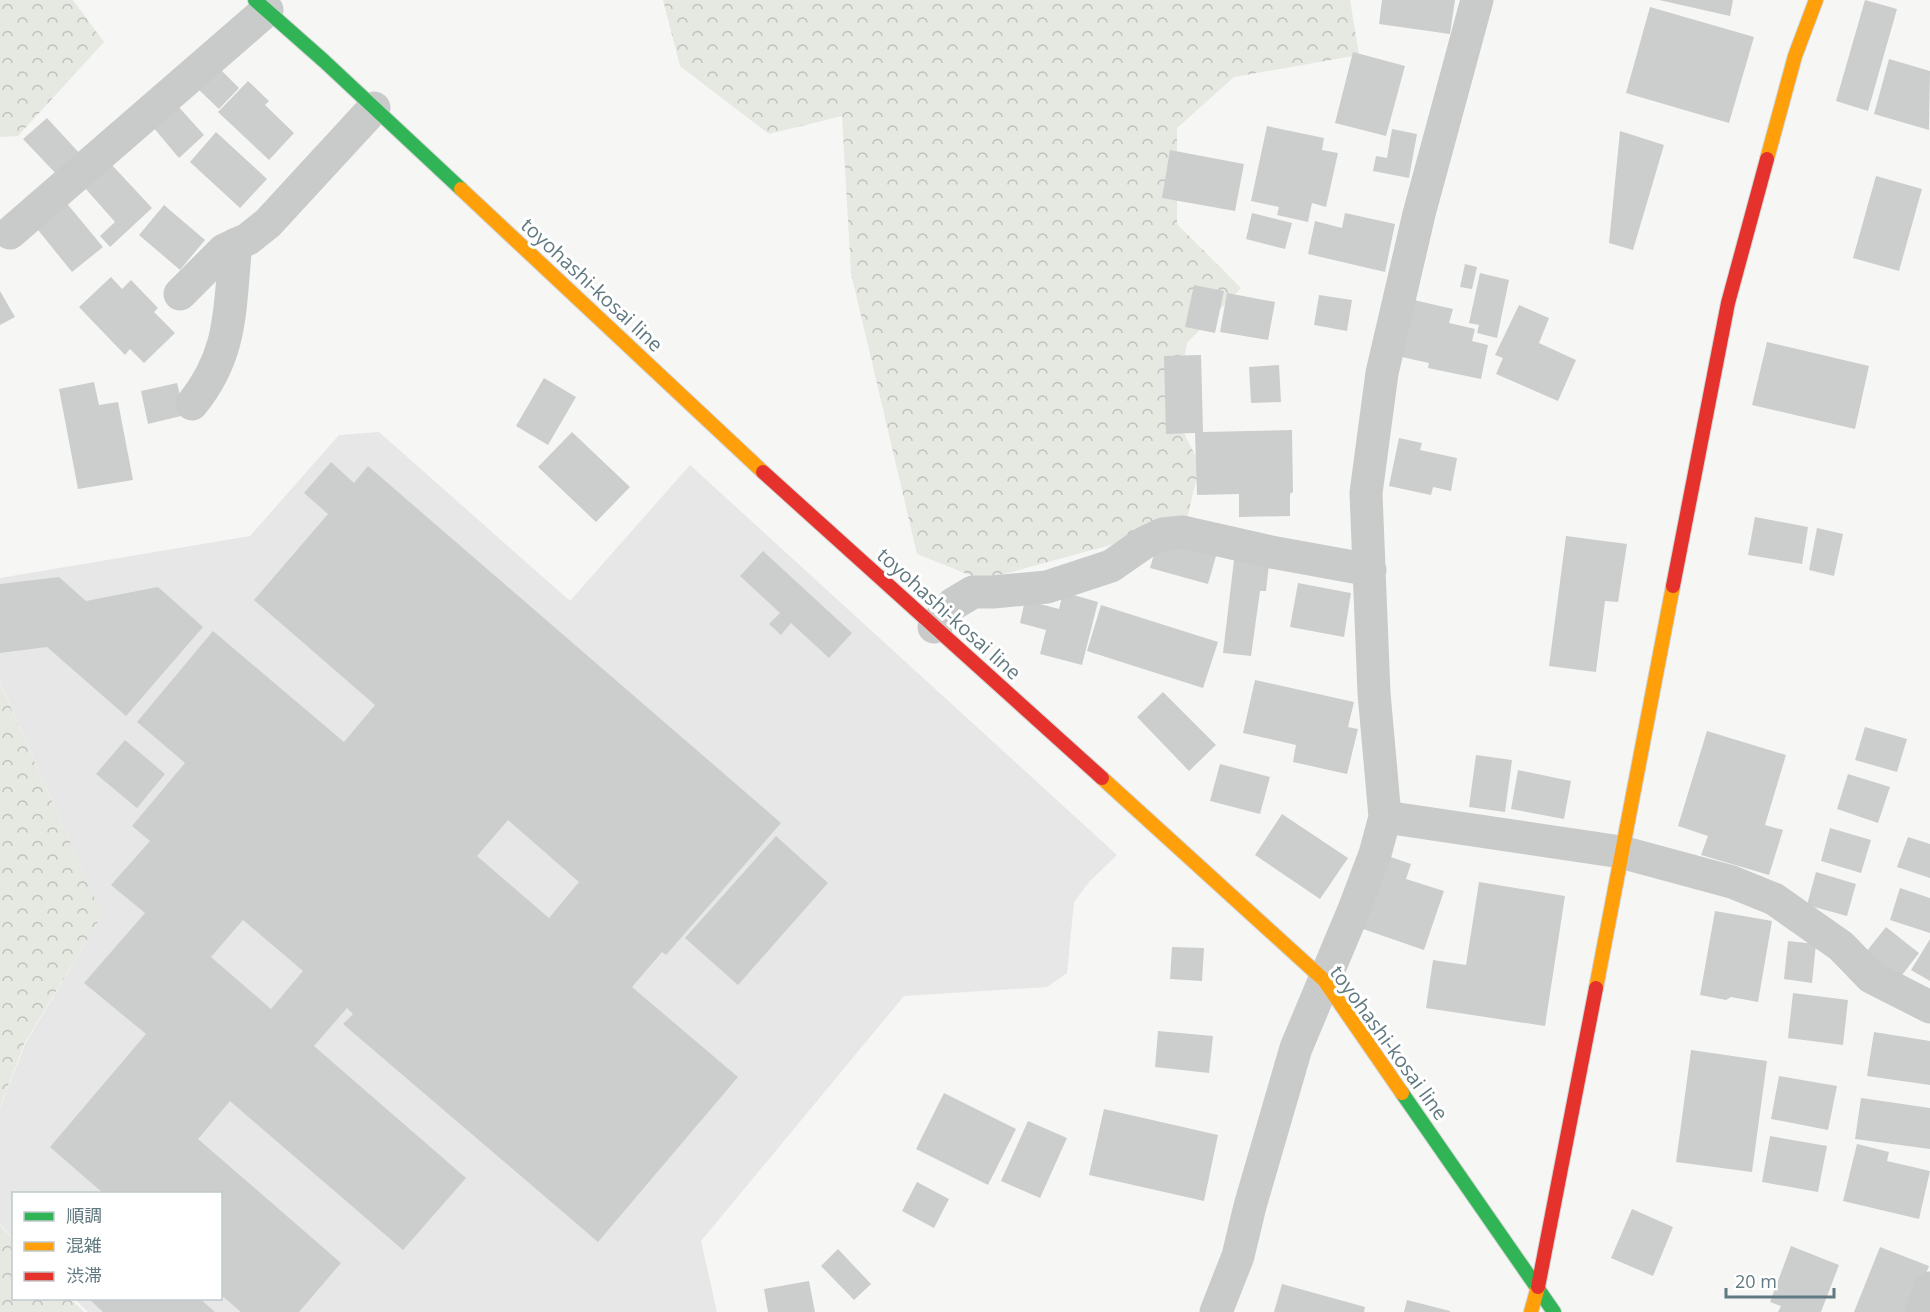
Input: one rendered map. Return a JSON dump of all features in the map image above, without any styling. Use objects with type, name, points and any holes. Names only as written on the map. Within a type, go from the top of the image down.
[{"type":"main road","points":[[1531,1312],[1538,1287],[1728,303],[1795,56],[1816,0]]},
{"type":"main road","name":"toyohashi-kosai line","points":[[261,5],[768,476],[1324,980],[1554,1312]]},
{"type":"street","points":[[1216,1312],[1238,1256],[1250,1206],[1296,1048],[1353,912],[1375,854],[1385,817],[1374,693],[1366,493],[1382,373],[1424,194],[1477,0]]},
{"type":"street","points":[[10,233],[261,5]]},
{"type":"street","points":[[180,294],[224,250],[248,239],[268,223],[374,108]]},
{"type":"street","points":[[192,404],[208,385],[222,353],[230,318],[230,293],[236,244]]},
{"type":"street","points":[[934,627],[953,604],[973,592],[1047,587],[1111,566],[1144,543],[1163,534],[1183,532],[1271,552],[1370,570]]},
{"type":"street","points":[[1385,817],[1621,852],[1732,882],[1774,899],[1841,946],[1871,978],[1930,1007]]},
{"type":"street","points":[[1921,1312],[1930,1288]]},
{"type":"shaded area","points":[[379,432],[570,601],[690,465],[1117,855],[1090,881],[1074,902],[1067,973],[1047,987],[904,996],[701,1241],[717,1312],[88,1312],[76,1300],[222,1300],[222,1192],[12,1192],[12,1237],[0,1224],[0,1108],[25,1044],[102,915],[0,682],[0,578],[250,536],[339,435]]},
{"type":"green space","points":[[0,0],[73,0],[104,42],[18,136],[0,137]]},
{"type":"green space","points":[[663,0],[1350,0],[1359,55],[1234,77],[1177,128],[1177,224],[1241,288],[1187,343],[1174,413],[1200,465],[1186,522],[982,580],[917,554],[851,273],[842,116],[769,134],[680,66]]},
{"type":"green space","points":[[0,683],[102,915],[24,1044],[0,1107]]},
{"type":"green space","points":[[0,1225],[12,1238],[12,1300],[72,1300],[84,1312],[0,1312]]},
{"type":"building","points":[[1382,0],[1455,0],[1450,34],[1379,24]]},
{"type":"building","points":[[1659,0],[1733,0],[1730,16]]},
{"type":"building","points":[[1865,0],[1897,9],[1868,111],[1836,101]]},
{"type":"building","points":[[1650,7],[1754,37],[1729,123],[1626,93]]},
{"type":"building","points":[[1353,52],[1405,66],[1386,136],[1335,123]]},
{"type":"building","points":[[1889,59],[1930,71],[1929,130],[1874,114]]},
{"type":"building","points":[[219,68],[239,88],[219,109],[199,90]]},
{"type":"building","points":[[248,81],[269,101],[265,105],[294,133],[269,160],[218,112]]},
{"type":"building","points":[[176,104],[204,135],[179,158],[152,126]]},
{"type":"building","points":[[47,118],[83,157],[60,178],[23,139]]},
{"type":"building","points":[[1267,126],[1324,138],[1322,150],[1338,153],[1326,207],[1312,203],[1308,222],[1277,215],[1279,207],[1251,201]]},
{"type":"building","points":[[1392,129],[1417,134],[1409,178],[1373,171],[1376,156],[1387,158]]},
{"type":"building","points":[[1620,131],[1664,145],[1633,250],[1609,243]]},
{"type":"building","points":[[216,132],[267,179],[240,208],[190,162]]},
{"type":"building","points":[[1170,150],[1244,164],[1235,211],[1162,198]]},
{"type":"building","points":[[111,164],[152,208],[110,247],[100,236],[115,222],[85,188]]},
{"type":"building","points":[[1876,176],[1922,189],[1899,271],[1853,258]]},
{"type":"building","points":[[64,200],[103,247],[72,272],[34,225]]},
{"type":"building","points":[[164,205],[205,240],[180,270],[139,235]]},
{"type":"building","points":[[1252,213],[1292,223],[1285,249],[1246,239]]},
{"type":"building","points":[[1345,213],[1395,224],[1385,272],[1308,254],[1315,221],[1342,228]]},
{"type":"building","points":[[1465,264],[1477,267],[1472,289],[1460,287]]},
{"type":"building","points":[[1480,273],[1509,280],[1497,338],[1477,333],[1479,325],[1469,323]]},
{"type":"building","points":[[111,277],[122,289],[131,280],[158,308],[154,312],[175,333],[144,363],[130,349],[125,355],[79,307]]},
{"type":"building","points":[[1194,285],[1224,291],[1215,333],[1185,327]]},
{"type":"building","points":[[0,291],[15,317],[0,325]]},
{"type":"building","points":[[1227,293],[1275,302],[1268,340],[1220,332]]},
{"type":"building","points":[[1319,295],[1352,300],[1347,331],[1314,325]]},
{"type":"building","points":[[1414,300],[1453,309],[1449,323],[1475,329],[1472,341],[1488,345],[1481,379],[1428,368],[1429,363],[1402,357]]},
{"type":"building","points":[[1519,305],[1549,318],[1539,343],[1576,360],[1558,401],[1496,374],[1503,358],[1495,355]]},
{"type":"building","points":[[1767,342],[1869,366],[1855,429],[1752,405]]},
{"type":"building","points":[[1201,355],[1203,432],[1292,430],[1293,492],[1290,494],[1290,516],[1239,517],[1239,494],[1197,495],[1195,433],[1166,434],[1164,356]]},
{"type":"building","points":[[1279,365],[1281,402],[1251,403],[1249,367]]},
{"type":"building","points":[[544,378],[576,397],[548,445],[516,426]]},
{"type":"building","points":[[94,382],[99,405],[118,402],[133,480],[78,489],[59,389]]},
{"type":"building","points":[[177,383],[185,415],[148,424],[141,391]]},
{"type":"building","points":[[572,432],[630,487],[596,522],[538,467]]},
{"type":"building","points":[[1399,438],[1422,443],[1420,450],[1457,458],[1451,491],[1433,487],[1431,495],[1389,486]]},
{"type":"building","points":[[331,462],[354,483],[368,466],[781,823],[666,955],[662,952],[632,987],[738,1077],[598,1242],[343,1024],[353,1014],[347,1008],[314,1046],[466,1178],[403,1250],[230,1101],[198,1139],[341,1263],[299,1312],[241,1312],[222,1296],[222,1192],[102,1192],[50,1147],[146,1034],[84,983],[145,913],[111,885],[150,841],[132,826],[185,763],[137,722],[213,631],[344,742],[375,705],[254,600],[328,514],[304,493]],"holes":[[[508,820],[579,882],[549,918],[477,856]],[[243,920],[303,971],[271,1009],[211,957]]]},
{"type":"building","points":[[1755,517],[1808,527],[1802,564],[1748,555]]},
{"type":"building","points":[[1817,528],[1843,534],[1834,576],[1809,570]]},
{"type":"building","points":[[1566,536],[1627,544],[1618,602],[1605,601],[1596,672],[1549,666]]},
{"type":"building","points":[[1158,541],[1218,549],[1208,584],[1150,568]]},
{"type":"building","points":[[763,551],[852,633],[829,658],[791,623],[781,635],[769,624],[780,613],[740,576]]},
{"type":"building","points":[[1234,560],[1269,564],[1266,591],[1260,591],[1251,656],[1223,653]]},
{"type":"building","points":[[59,577],[86,601],[158,587],[203,627],[126,716],[47,647],[0,653],[0,584]]},
{"type":"building","points":[[1298,583],[1351,593],[1344,637],[1290,627]]},
{"type":"building","points":[[1063,592],[1098,602],[1082,665],[1040,654],[1046,630],[1020,623],[1025,600],[1059,609]]},
{"type":"building","points":[[1101,605],[1218,642],[1203,688],[1087,651]]},
{"type":"building","points":[[1255,680],[1354,702],[1348,727],[1358,729],[1347,774],[1293,762],[1296,745],[1243,733]]},
{"type":"building","points":[[1163,692],[1216,745],[1189,771],[1137,717]]},
{"type":"building","points":[[1865,727],[1907,739],[1897,772],[1855,760]]},
{"type":"building","points":[[1707,731],[1786,755],[1765,825],[1783,830],[1769,875],[1701,855],[1708,836],[1678,826]]},
{"type":"building","points":[[125,740],[165,774],[137,808],[96,774]]},
{"type":"building","points":[[1476,755],[1512,760],[1505,812],[1469,807]]},
{"type":"building","points":[[1220,764],[1270,777],[1260,814],[1210,801]]},
{"type":"building","points":[[1518,770],[1571,781],[1564,819],[1511,809]]},
{"type":"building","points":[[1848,774],[1890,787],[1878,823],[1837,809]]},
{"type":"building","points":[[1282,814],[1348,858],[1320,899],[1255,855]]},
{"type":"building","points":[[1830,828],[1871,840],[1861,873],[1821,861]]},
{"type":"building","points":[[776,836],[828,883],[738,985],[685,938]]},
{"type":"building","points":[[1908,837],[1930,844],[1930,878],[1897,867]]},
{"type":"building","points":[[1388,856],[1411,864],[1406,879],[1444,891],[1424,950],[1363,929]]},
{"type":"building","points":[[1816,872],[1856,884],[1847,916],[1807,905]]},
{"type":"building","points":[[1479,882],[1565,896],[1545,1026],[1426,1008],[1433,960],[1466,965]]},
{"type":"building","points":[[1900,888],[1930,898],[1930,933],[1890,920]]},
{"type":"building","points":[[1715,911],[1772,921],[1758,1002],[1731,997],[1726,1000],[1700,995]]},
{"type":"building","points":[[1886,927],[1919,953],[1899,979],[1866,952]]},
{"type":"building","points":[[1930,939],[1930,981],[1911,970]]},
{"type":"building","points":[[1788,941],[1816,944],[1812,983],[1784,979]]},
{"type":"building","points":[[1172,947],[1204,948],[1202,981],[1170,979]]},
{"type":"building","points":[[1793,993],[1848,1000],[1843,1045],[1788,1038]]},
{"type":"building","points":[[1158,1031],[1213,1036],[1209,1073],[1155,1067]]},
{"type":"building","points":[[1874,1032],[1930,1041],[1930,1085],[1867,1076]]},
{"type":"building","points":[[1691,1050],[1767,1061],[1752,1172],[1676,1162]]},
{"type":"building","points":[[1779,1076],[1837,1086],[1828,1130],[1771,1119]]},
{"type":"building","points":[[944,1093],[1016,1129],[988,1185],[916,1149]]},
{"type":"building","points":[[1861,1098],[1930,1108],[1930,1149],[1855,1139]]},
{"type":"building","points":[[1104,1109],[1218,1135],[1204,1201],[1089,1175]]},
{"type":"building","points":[[1028,1121],[1067,1138],[1040,1198],[1001,1181]]},
{"type":"building","points":[[1770,1136],[1827,1146],[1818,1192],[1762,1182]]},
{"type":"building","points":[[1857,1144],[1889,1152],[1887,1161],[1930,1171],[1919,1219],[1843,1201]]},
{"type":"building","points":[[917,1182],[949,1199],[934,1228],[902,1211]]},
{"type":"building","points":[[1632,1209],[1673,1227],[1653,1276],[1611,1258]]},
{"type":"building","points":[[1791,1246],[1839,1265],[1821,1312],[1778,1312],[1781,1306],[1770,1302]]},
{"type":"building","points":[[1880,1247],[1929,1266],[1911,1312],[1854,1312]]},
{"type":"building","points":[[838,1249],[871,1284],[854,1300],[821,1266]]},
{"type":"building","points":[[809,1281],[815,1312],[768,1312],[764,1289]]},
{"type":"building","points":[[1282,1284],[1365,1307],[1364,1312],[1274,1312]]},
{"type":"building","points":[[90,1300],[201,1300],[215,1312],[103,1312]]},
{"type":"building","points":[[1407,1300],[1450,1311],[1450,1312],[1404,1312]]},
{"type":"traffic: fast","points":[[255,0],[461,189]]},
{"type":"traffic: fast","points":[[1402,1093],[1554,1312]]},
{"type":"traffic: slow","points":[[1767,159],[1795,56],[1816,0]]},
{"type":"traffic: slow","points":[[461,189],[763,472]]},
{"type":"traffic: slow","points":[[1596,988],[1673,586]]},
{"type":"traffic: slow","points":[[1102,778],[1324,980],[1402,1093]]},
{"type":"traffic: slow","points":[[1531,1312],[1538,1287]]},
{"type":"traffic: jam","points":[[1673,586],[1728,303],[1767,159]]},
{"type":"traffic: jam","points":[[763,472],[1102,778]]},
{"type":"traffic: jam","points":[[1538,1287],[1596,988]]}]
